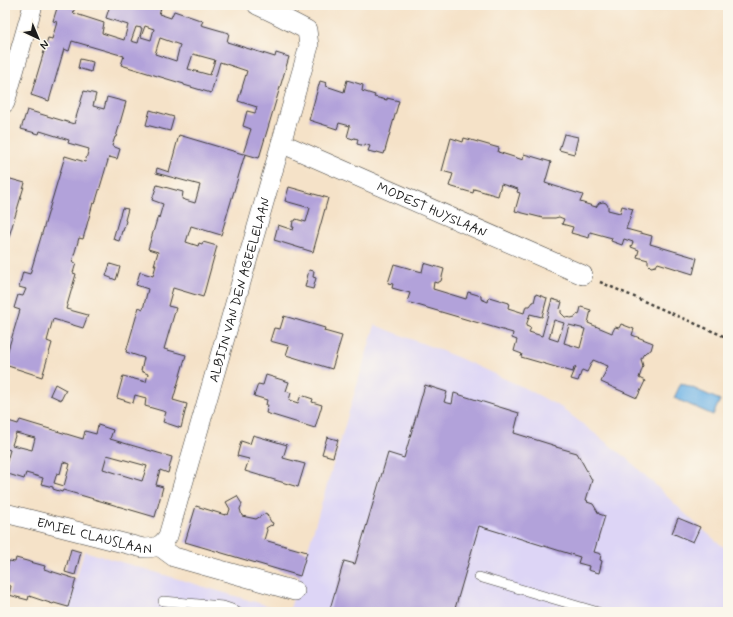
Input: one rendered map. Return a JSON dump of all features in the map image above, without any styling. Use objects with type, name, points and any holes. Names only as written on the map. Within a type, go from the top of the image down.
[{"type":"street","points":[[5,102],[34,5]]},
{"type":"street","name":"ALBIJN VAN DEN ABEELELAAN","points":[[159,546],[168,536],[309,46],[307,30],[257,5]]},
{"type":"street","name":"MODEST HUYSLAAN","points":[[282,143],[583,275]]},
{"type":"street","name":"EMIEL CLAUSLAAN","points":[[5,513],[143,548],[159,546],[174,557],[295,591]]},
{"type":"lane","points":[[479,578],[598,612]]},
{"type":"lane","points":[[163,602],[223,606],[232,608],[237,612]]},
{"type":"path","points":[[583,275],[728,338]]},
{"type":"shaded area","points":[[375,325],[457,357],[527,389],[562,408],[630,461],[694,522],[728,551],[728,612],[289,612]]},
{"type":"shaded area","points":[[84,551],[289,612],[67,612]]},
{"type":"water","points":[[681,383],[720,400],[713,415],[674,398]]},
{"type":"building","points":[[58,5],[76,5],[73,13],[104,23],[102,33],[124,40],[128,25],[106,18],[110,5],[151,5],[161,8],[159,14],[171,18],[174,11],[203,21],[201,25],[229,33],[227,42],[275,57],[276,53],[289,57],[259,158],[245,154],[221,235],[191,226],[186,242],[198,246],[199,243],[202,244],[203,242],[217,246],[203,297],[173,288],[168,306],[176,308],[164,349],[186,355],[173,400],[187,404],[181,428],[163,422],[166,412],[145,406],[146,398],[135,395],[133,403],[117,398],[123,376],[146,382],[148,374],[141,371],[144,358],[126,352],[139,307],[143,309],[148,289],[136,285],[140,272],[153,276],[156,265],[154,265],[158,252],[148,249],[163,204],[152,200],[157,185],[183,192],[182,199],[195,203],[200,185],[156,173],[157,168],[169,172],[179,135],[243,154],[251,129],[243,126],[247,111],[255,113],[257,107],[238,101],[247,71],[220,62],[211,93],[121,65],[124,56],[72,41],[69,51],[64,49],[49,101],[31,95],[48,38],[52,39],[57,22],[53,21]],"holes":[[[145,26],[154,29],[151,40],[141,37]],[[136,27],[142,28],[138,43],[131,41]],[[160,38],[180,45],[176,61],[155,54]],[[193,54],[215,60],[210,75],[188,69]]]},
{"type":"building","points":[[80,59],[93,62],[91,72],[78,68]]},
{"type":"building","points":[[347,80],[363,85],[362,91],[375,95],[374,97],[399,101],[384,154],[368,151],[370,146],[365,144],[365,146],[357,144],[358,139],[347,137],[350,126],[339,123],[337,129],[309,120],[320,81],[327,83],[326,86],[344,92]]},
{"type":"building","points":[[84,91],[96,94],[93,106],[104,109],[107,97],[126,102],[112,146],[120,149],[117,159],[109,157],[95,204],[93,203],[83,239],[79,238],[72,262],[76,263],[73,273],[76,274],[66,309],[88,315],[83,328],[53,319],[47,341],[52,343],[42,377],[5,365],[5,360],[20,310],[14,308],[18,295],[23,296],[26,289],[19,287],[23,272],[30,274],[65,156],[85,162],[89,149],[68,143],[69,140],[40,131],[39,134],[21,129],[27,110],[74,124]]},
{"type":"building","points":[[150,110],[174,117],[170,131],[146,125]]},
{"type":"building","points":[[564,134],[578,137],[574,154],[559,150]]},
{"type":"building","points":[[451,138],[463,142],[464,138],[499,148],[498,152],[523,160],[524,154],[551,162],[545,183],[583,195],[580,202],[596,207],[599,203],[603,202],[608,206],[608,210],[620,213],[622,206],[633,209],[626,229],[652,236],[650,244],[697,258],[693,274],[658,263],[656,266],[651,267],[648,264],[648,260],[637,257],[639,250],[631,247],[633,242],[624,239],[622,245],[611,241],[612,238],[590,232],[589,238],[571,233],[573,227],[562,224],[564,219],[559,217],[543,218],[515,211],[520,193],[517,192],[518,189],[501,184],[498,196],[474,189],[473,193],[449,186],[453,174],[442,171]]},
{"type":"building","points":[[7,178],[25,183],[5,250],[5,185]]},
{"type":"building","points":[[289,187],[328,198],[313,252],[274,240],[278,225],[293,230],[293,221],[296,219],[306,222],[310,208],[285,201]]},
{"type":"building","points":[[122,208],[128,209],[126,221],[119,241],[113,239]]},
{"type":"building","points":[[424,263],[444,269],[441,281],[437,283],[434,282],[433,289],[466,299],[468,292],[481,296],[481,299],[488,302],[489,297],[509,303],[508,308],[524,313],[526,306],[530,306],[534,302],[536,294],[547,298],[542,317],[530,314],[526,326],[531,328],[529,332],[542,336],[552,299],[562,302],[560,309],[561,313],[565,317],[571,318],[575,317],[577,314],[579,315],[581,307],[591,310],[588,323],[612,333],[615,327],[619,328],[621,324],[634,329],[632,335],[653,343],[651,350],[646,352],[641,359],[643,366],[639,378],[645,381],[637,398],[601,382],[608,366],[593,360],[587,372],[582,370],[578,381],[571,379],[576,367],[574,367],[573,372],[521,357],[522,354],[514,351],[517,340],[512,338],[513,333],[407,302],[410,293],[392,288],[393,284],[388,283],[394,264],[422,272]],"holes":[[[554,320],[564,323],[558,341],[549,338]],[[569,325],[585,329],[580,348],[564,343]]]},
{"type":"building","points":[[110,264],[120,267],[116,280],[106,276]]},
{"type":"building","points":[[309,270],[314,271],[313,277],[316,278],[313,289],[305,287]]},
{"type":"building","points":[[284,316],[325,328],[324,331],[342,336],[332,369],[286,355],[289,346],[270,341],[274,328],[280,329]]},
{"type":"building","points":[[266,375],[289,382],[286,391],[291,393],[289,400],[298,403],[301,395],[313,399],[312,402],[322,405],[315,428],[266,413],[268,405],[266,405],[267,400],[254,396],[258,384],[263,385]]},
{"type":"building","points":[[55,384],[66,390],[61,400],[50,395]]},
{"type":"building","points":[[425,385],[447,392],[444,402],[452,404],[454,393],[519,413],[514,433],[577,453],[592,480],[586,500],[588,501],[587,502],[593,504],[599,514],[605,516],[594,552],[601,554],[600,560],[602,561],[599,573],[588,570],[589,566],[578,563],[580,557],[479,526],[454,612],[329,612],[344,561],[355,564],[388,453],[404,458]]},
{"type":"building","points":[[5,420],[18,424],[20,420],[83,439],[85,431],[96,434],[98,425],[113,430],[110,439],[172,457],[168,473],[160,470],[156,485],[163,487],[155,517],[63,490],[62,492],[53,489],[53,487],[41,484],[43,478],[26,473],[24,479],[5,473],[10,450],[5,448]],"holes":[[[16,433],[35,438],[32,450],[12,445]],[[107,455],[147,466],[142,481],[103,469]],[[63,462],[70,464],[64,486],[54,483],[57,473],[60,474]]]},
{"type":"building","points":[[253,435],[287,445],[283,458],[305,464],[298,487],[245,471],[249,459],[237,456],[241,441],[250,444]]},
{"type":"building","points":[[327,437],[338,440],[333,457],[322,454]]},
{"type":"building","points":[[237,496],[242,504],[240,509],[242,516],[256,519],[266,513],[273,523],[272,526],[271,525],[266,528],[267,530],[264,540],[307,552],[300,576],[185,542],[196,506],[228,515],[230,509],[226,502]]},
{"type":"building","points":[[678,518],[700,527],[693,542],[672,533]]},
{"type":"building","points":[[71,549],[81,552],[75,575],[65,572]]},
{"type":"building","points":[[16,558],[45,566],[44,569],[76,579],[68,607],[29,596],[28,600],[9,595],[11,586],[5,584],[5,575],[9,561],[15,562]]}]
